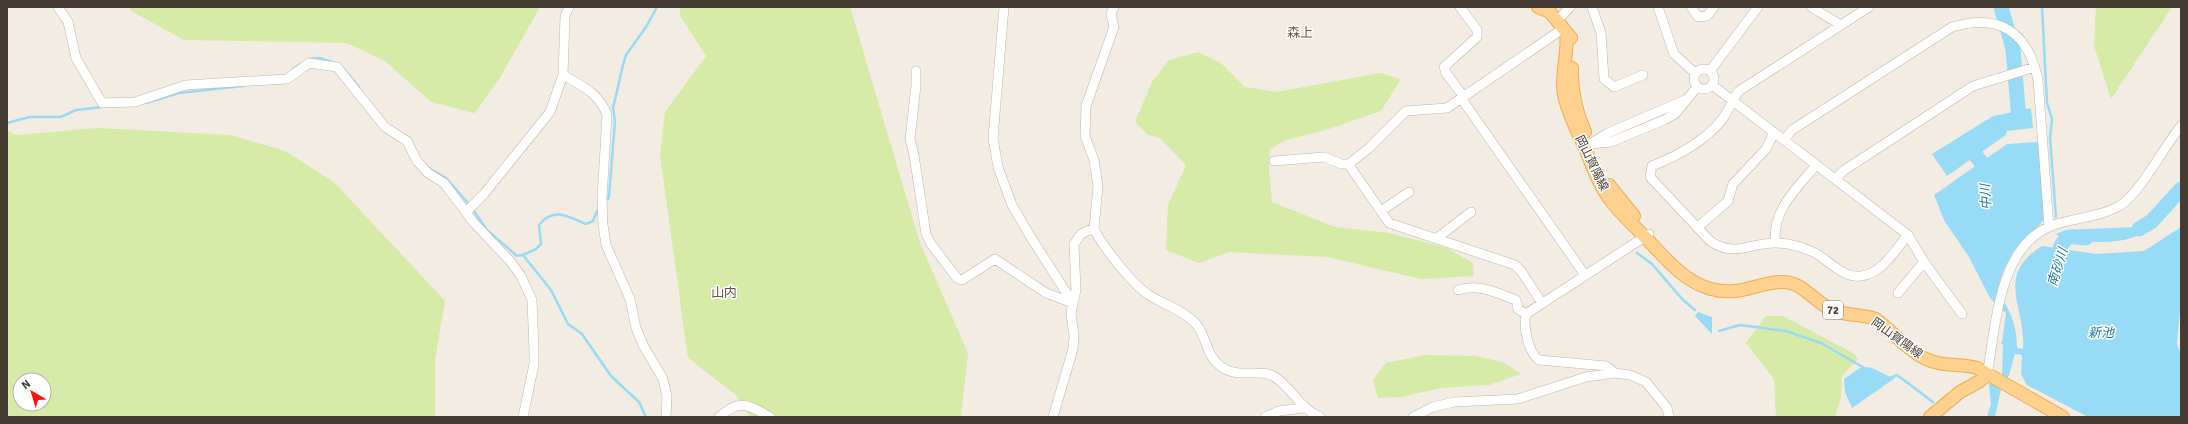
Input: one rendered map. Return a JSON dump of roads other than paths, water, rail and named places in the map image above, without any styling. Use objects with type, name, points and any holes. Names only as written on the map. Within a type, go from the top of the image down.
[{"type":"main road","points":[[1538,7],[1550,12],[1563,27]]},
{"type":"main road","name":"岡山賀陽線","points":[[1563,27],[1572,38],[1572,84],[1575,106],[1587,145],[1608,183],[1647,235],[1676,269],[1694,282],[1711,289],[1731,292],[1749,290],[1774,283],[1794,284],[1820,304],[1832,310],[1849,315],[1866,316],[1876,319],[1929,361],[1940,364],[1968,365],[2063,417]]},
{"type":"main road","points":[[1930,417],[1960,392],[1989,376]]},
{"type":"street","points":[[58,7],[68,22],[76,58],[83,73],[102,104],[135,102],[186,85],[281,79],[295,75],[309,63],[337,67],[385,127],[407,141],[417,161],[428,173],[444,183],[470,208],[474,223],[516,268],[532,300],[534,364],[523,417]]},
{"type":"street","points":[[470,208],[550,112],[563,75],[565,16],[569,7]]},
{"type":"street","points":[[1004,7],[993,138],[998,167],[1015,211],[1073,303]]},
{"type":"street","points":[[1114,7],[1111,14],[1114,26],[1086,106],[1085,136],[1094,160],[1098,186],[1094,228],[1101,242],[1142,290],[1195,323],[1208,351],[1220,367],[1228,371],[1238,373],[1270,374],[1290,389],[1303,408],[1320,417]]},
{"type":"street","points":[[1460,7],[1477,30],[1477,37],[1444,67],[1446,73],[1585,276]]},
{"type":"street","points":[[1274,161],[1324,157],[1340,164],[1350,164],[1369,148],[1406,112],[1447,108],[1563,27],[1570,7]]},
{"type":"street","points":[[1592,7],[1601,33],[1604,79],[1614,87],[1643,75]]},
{"type":"street","points":[[1658,7],[1674,54],[1695,73]]},
{"type":"street","points":[[1691,7],[1698,17],[1707,16],[1714,7]]},
{"type":"street","points":[[1710,70],[1758,7]]},
{"type":"street","points":[[1811,7],[1841,25]]},
{"type":"street","points":[[1869,7],[1738,91],[1731,100],[1728,110],[1706,135],[1673,158],[1652,166],[1650,177],[1710,241],[1722,248],[1738,249],[1775,243],[1796,246],[1813,252],[1843,272],[1860,277],[1872,274],[1881,267],[1908,235]]},
{"type":"street","points":[[1784,140],[1792,130],[1952,27],[1970,22],[1987,22],[2003,27],[2013,32],[2030,51],[2036,66],[2049,227]]},
{"type":"street","points":[[1836,179],[1843,171],[1973,86],[2036,66]]},
{"type":"street","points":[[1695,73],[1702,69],[1710,70]]},
{"type":"street","points":[[1695,73],[1694,82],[1698,87],[1704,89],[1712,85],[1714,79],[1710,70]]},
{"type":"street","points":[[916,71],[910,140],[914,155],[926,234],[931,244],[957,278],[962,280],[995,259],[1046,294],[1073,303]]},
{"type":"street","points":[[563,75],[594,94],[603,103],[607,115],[602,198],[603,225],[606,245],[630,299],[636,328],[643,345],[664,379],[667,396],[666,417]]},
{"type":"street","points":[[1712,85],[1908,235],[1924,262],[1962,314]]},
{"type":"street","points":[[1587,145],[1611,142],[1664,120],[1675,114],[1698,87]]},
{"type":"street","points":[[1989,376],[1999,308],[2008,270],[2018,254],[2027,243],[2049,227],[2120,205],[2133,194],[2181,126]]},
{"type":"street","points":[[1698,227],[1728,201],[1733,184],[1766,149],[1774,133]]},
{"type":"street","points":[[1350,164],[1351,168],[1389,223],[1515,265],[1521,271],[1542,303]]},
{"type":"street","points":[[1775,243],[1774,230],[1782,207],[1816,165]]},
{"type":"street","points":[[1381,211],[1409,192]]},
{"type":"street","points":[[1437,238],[1471,212]]},
{"type":"street","points":[[1053,417],[1073,349],[1074,336],[1071,313],[1076,290],[1074,244],[1081,234],[1094,228]]},
{"type":"street","points":[[1616,373],[1606,366],[1539,360],[1534,356],[1524,322],[1526,314],[1647,235]]},
{"type":"street","points":[[1898,293],[1924,262]]},
{"type":"street","points":[[1458,290],[1465,288],[1496,292],[1516,300],[1518,309],[1526,314]]},
{"type":"street","points":[[1413,417],[1433,407],[1454,402],[1518,399],[1586,377],[1616,373],[1630,375],[1646,382],[1667,408],[1669,417]]},
{"type":"street","points":[[719,417],[739,405],[744,404],[770,417]]},
{"type":"street","points":[[1265,417],[1279,411],[1303,408]]},
{"type":"water","points":[[2019,106],[2022,110],[2031,108],[2033,128],[2007,131],[2006,135],[1947,176],[1932,154],[1993,116],[2013,112],[2015,107]]},
{"type":"water","name":"新池","points":[[2038,142],[2045,217],[2040,225],[2021,242],[2012,254],[2003,272],[1997,293],[2006,305],[2012,319],[2016,333],[2017,348],[2023,349],[2023,333],[2016,293],[2016,280],[2019,269],[2028,257],[2042,246],[2096,254],[2144,251],[2181,227],[2181,297],[2177,344],[2181,354],[2181,417],[2088,417],[2027,385],[2021,374],[2022,355],[2015,354],[2009,375],[2001,389],[1995,417],[1987,417],[1991,404],[1989,384],[2002,376],[2003,344],[2000,343],[2002,342],[2006,313],[1990,298],[1969,257],[1944,220],[1934,195],[2007,144]]},
{"type":"water","points":[[2149,213],[2160,223],[2141,235],[2131,238],[2110,242],[2099,242],[2065,238],[2056,234],[2066,230],[2135,227],[2142,222]]},
{"type":"water","points":[[1698,312],[1712,317],[1712,334],[1695,316]]},
{"type":"water","points":[[1867,367],[1895,378],[1852,408],[1845,392],[1844,379],[1860,368]]},
{"type":"waterway","points":[[608,199],[615,121],[613,108],[624,61],[626,55],[646,27],[657,7]]},
{"type":"waterway","name":"中川","points":[[2001,7],[2013,49],[2019,120],[2013,121]]},
{"type":"waterway","points":[[2042,7],[2047,103],[2052,119],[2050,138],[2056,217]]},
{"type":"waterway","points":[[310,59],[320,58],[337,64]]},
{"type":"waterway","points":[[293,69],[302,63]]},
{"type":"waterway","points":[[343,68],[359,87]]},
{"type":"waterway","points":[[146,103],[179,93],[243,86]]},
{"type":"waterway","points":[[7,123],[30,117],[61,117],[76,110],[103,107]]},
{"type":"waterway","name":"中川","points":[[1975,141],[1969,146],[1983,165],[1984,181]]},
{"type":"waterway","points":[[429,168],[446,178],[469,204],[487,230],[517,256],[523,255],[551,290],[568,324],[582,334],[611,376],[639,402],[646,417]]},
{"type":"waterway","name":"南砂川","points":[[2139,229],[2152,221],[2181,189]]},
{"type":"waterway","points":[[523,255],[536,249],[541,244],[539,225],[544,219],[556,214],[567,216],[586,224],[593,221],[597,211]]},
{"type":"waterway","name":"南砂川","points":[[2055,268],[2061,246],[2067,239],[2070,237],[2086,238]]},
{"type":"waterway","points":[[1637,253],[1652,264],[1683,300],[1695,310]]},
{"type":"waterway","points":[[1719,331],[1740,325],[1786,331],[1821,343],[1866,369]]},
{"type":"waterway","points":[[1890,378],[1897,375],[1933,402]]},
{"type":"district","name":"森上","points":[[1300,32]]},
{"type":"district","name":"山内","points":[[724,292]]}]
